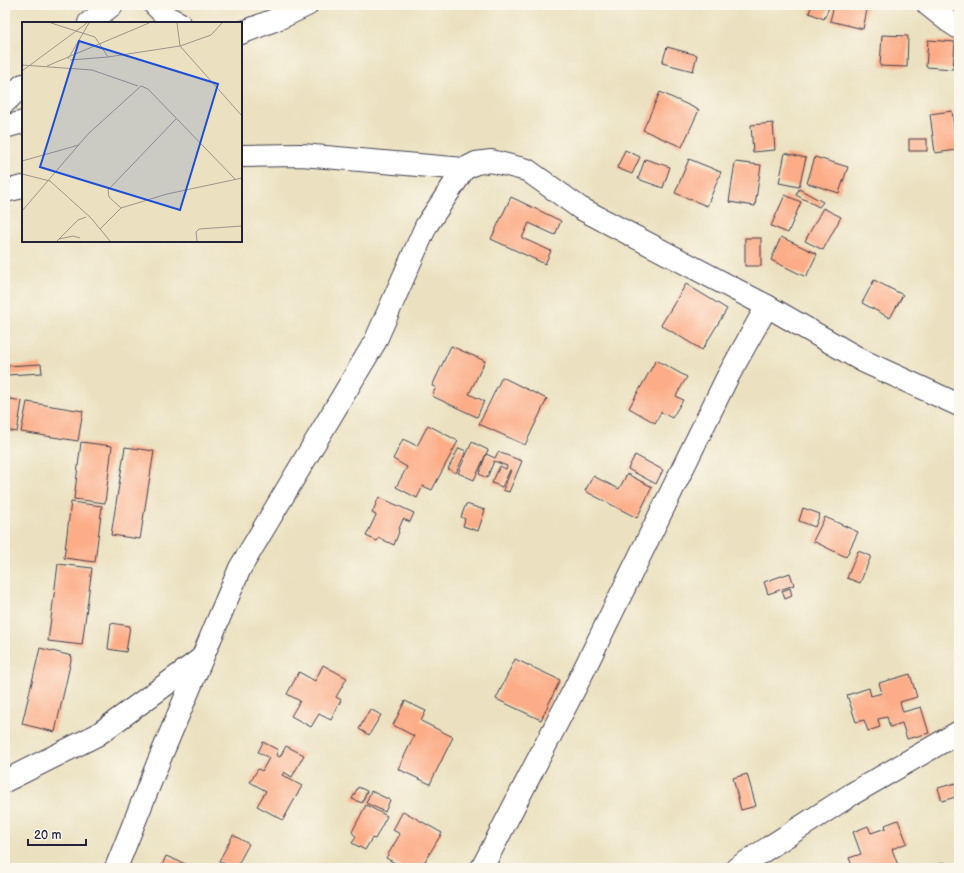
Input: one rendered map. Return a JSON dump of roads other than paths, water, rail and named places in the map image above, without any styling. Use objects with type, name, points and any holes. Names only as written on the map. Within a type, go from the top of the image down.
[{"type":"street","points":[[90,22],[112,5]]},
{"type":"street","points":[[155,5],[167,17],[177,22]]},
{"type":"street","points":[[242,33],[282,17],[306,5]]},
{"type":"street","points":[[928,5],[948,22],[959,28]]},
{"type":"street","points":[[5,102],[22,86]]},
{"type":"street","points":[[5,126],[22,122]]},
{"type":"street","points":[[242,156],[302,154],[464,169]]},
{"type":"street","points":[[116,868],[158,763],[240,568],[375,342],[426,226],[464,169],[476,162],[491,161],[527,170],[580,208],[767,306],[863,361],[959,405]]},
{"type":"street","points":[[5,191],[22,187]]},
{"type":"street","points":[[482,868],[575,688],[726,378],[767,306]]},
{"type":"street","points":[[5,781],[97,735],[203,657]]},
{"type":"street","points":[[737,868],[852,794],[959,732]]}]
